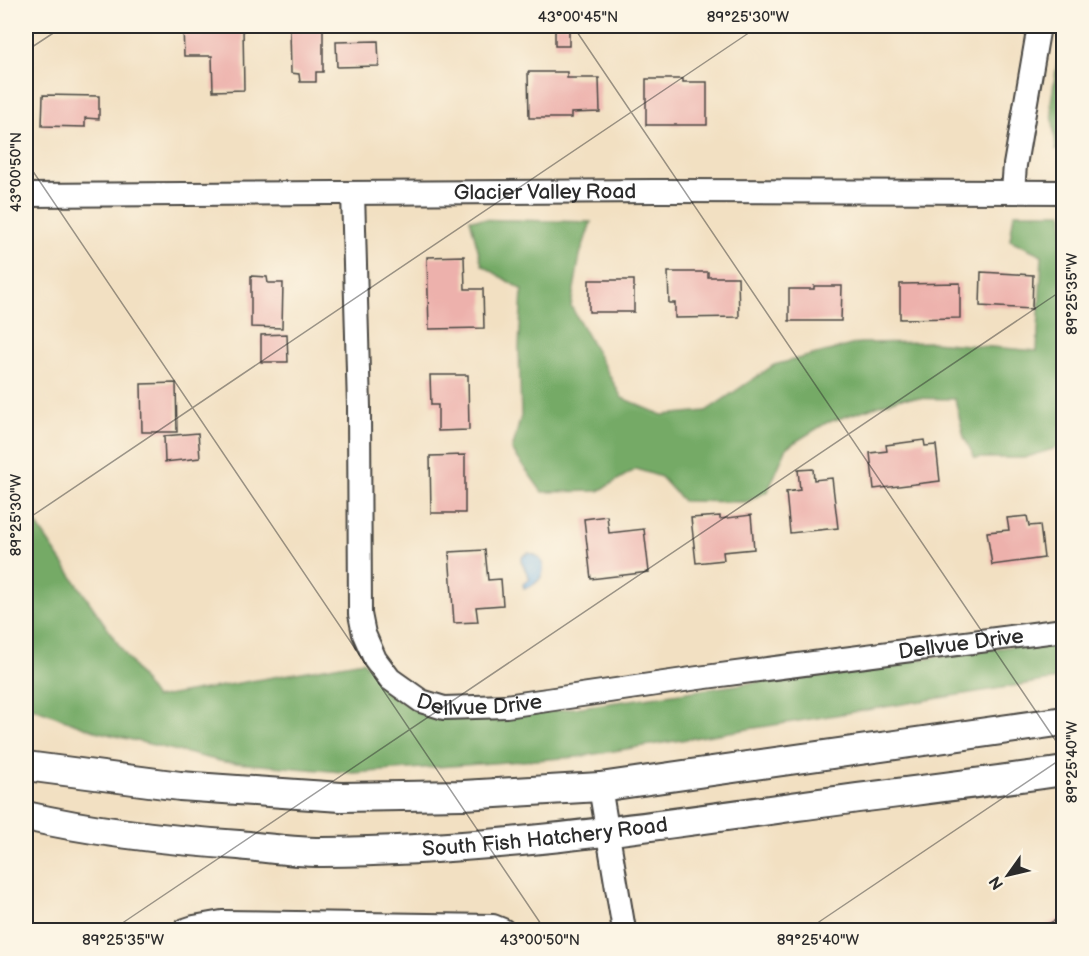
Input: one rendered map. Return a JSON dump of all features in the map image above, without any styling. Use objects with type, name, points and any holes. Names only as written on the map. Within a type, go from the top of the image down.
[{"type":"main road","name":"South Fish Hatchery Road","points":[[26,766],[180,786],[341,797],[463,795],[600,787],[1064,721]]},
{"type":"main road","name":"South Fish Hatchery Road","points":[[26,816],[111,832],[204,843],[320,852],[462,846],[608,833],[1064,771]]},
{"type":"street","points":[[1013,191],[1015,165],[1039,26]]},
{"type":"street","name":"Glacier Valley Road","points":[[26,195],[1064,192]]},
{"type":"street","name":"Dellvue Drive","points":[[353,193],[359,407],[360,614],[364,634],[375,659],[390,679],[421,701],[444,708],[506,706],[698,678],[1064,630]]},
{"type":"street","points":[[600,787],[624,930]]},
{"type":"street","points":[[185,930],[222,922],[493,926],[503,930]]},
{"type":"green space","points":[[1063,26],[1063,151],[1056,150],[1051,102]]},
{"type":"green space","points":[[1014,213],[1063,213],[1063,446],[1024,458],[975,458],[964,437],[955,399],[901,398],[826,423],[787,447],[768,491],[747,502],[683,501],[661,477],[636,469],[599,491],[542,492],[512,450],[521,416],[519,348],[522,290],[482,265],[470,219],[591,222],[580,255],[571,306],[622,398],[662,415],[706,411],[774,365],[859,343],[933,342],[1037,351],[1042,255],[1010,240]]},
{"type":"green space","points":[[26,509],[155,698],[363,661],[386,690],[419,711],[462,719],[510,717],[1063,639],[1063,678],[577,757],[354,773],[224,762],[95,731],[26,705]]},
{"type":"water","points":[[528,553],[539,558],[543,569],[538,581],[524,588],[523,584],[530,579],[521,561]]},
{"type":"building","points":[[183,26],[243,26],[244,90],[213,91],[212,56],[184,56]]},
{"type":"building","points":[[304,26],[323,26],[323,72],[316,72],[316,82],[300,82],[299,74],[291,73],[290,30],[304,30]]},
{"type":"building","points":[[555,26],[569,26],[569,46],[555,46]]},
{"type":"building","points":[[378,41],[379,66],[337,67],[336,42]]},
{"type":"building","points":[[528,72],[567,72],[567,78],[599,78],[600,112],[571,113],[571,118],[529,118]]},
{"type":"building","points":[[646,79],[683,79],[683,82],[707,82],[707,125],[646,125]]},
{"type":"building","points":[[43,95],[99,96],[99,119],[85,118],[85,127],[42,126]]},
{"type":"building","points":[[464,256],[465,289],[483,289],[484,328],[429,329],[427,257]]},
{"type":"building","points":[[668,272],[708,272],[708,277],[738,277],[739,317],[675,318],[675,303],[669,303]]},
{"type":"building","points":[[981,272],[1033,275],[1032,309],[980,306]]},
{"type":"building","points":[[251,276],[267,277],[268,283],[283,283],[282,328],[251,327]]},
{"type":"building","points":[[589,280],[634,280],[634,312],[589,312]]},
{"type":"building","points":[[960,283],[960,318],[900,319],[900,284]]},
{"type":"building","points":[[814,286],[842,286],[841,321],[789,321],[789,289],[814,289]]},
{"type":"building","points":[[287,334],[288,362],[261,362],[261,335]]},
{"type":"building","points":[[430,375],[468,375],[469,430],[438,431],[438,405],[431,405]]},
{"type":"building","points":[[176,383],[177,432],[142,432],[141,384]]},
{"type":"building","points":[[198,433],[200,458],[165,462],[164,436]]},
{"type":"building","points":[[924,440],[925,446],[936,445],[940,481],[874,489],[870,453],[887,451],[886,445]]},
{"type":"building","points":[[465,455],[465,513],[431,513],[430,456]]},
{"type":"building","points":[[813,469],[814,480],[832,478],[838,528],[790,533],[786,492],[800,490],[798,470]]},
{"type":"building","points":[[751,515],[754,549],[723,552],[724,560],[696,563],[691,518],[720,516],[720,519]]},
{"type":"building","points":[[607,516],[609,533],[644,529],[649,572],[591,579],[584,519]]},
{"type":"building","points":[[1027,516],[1029,526],[1040,525],[1044,558],[992,565],[987,532],[1009,530],[1007,518]]},
{"type":"building","points":[[485,550],[488,580],[501,579],[503,605],[476,607],[478,622],[454,623],[449,552]]},
{"type":"building","points":[[1064,917],[1064,930],[1047,930],[1045,925]]}]
